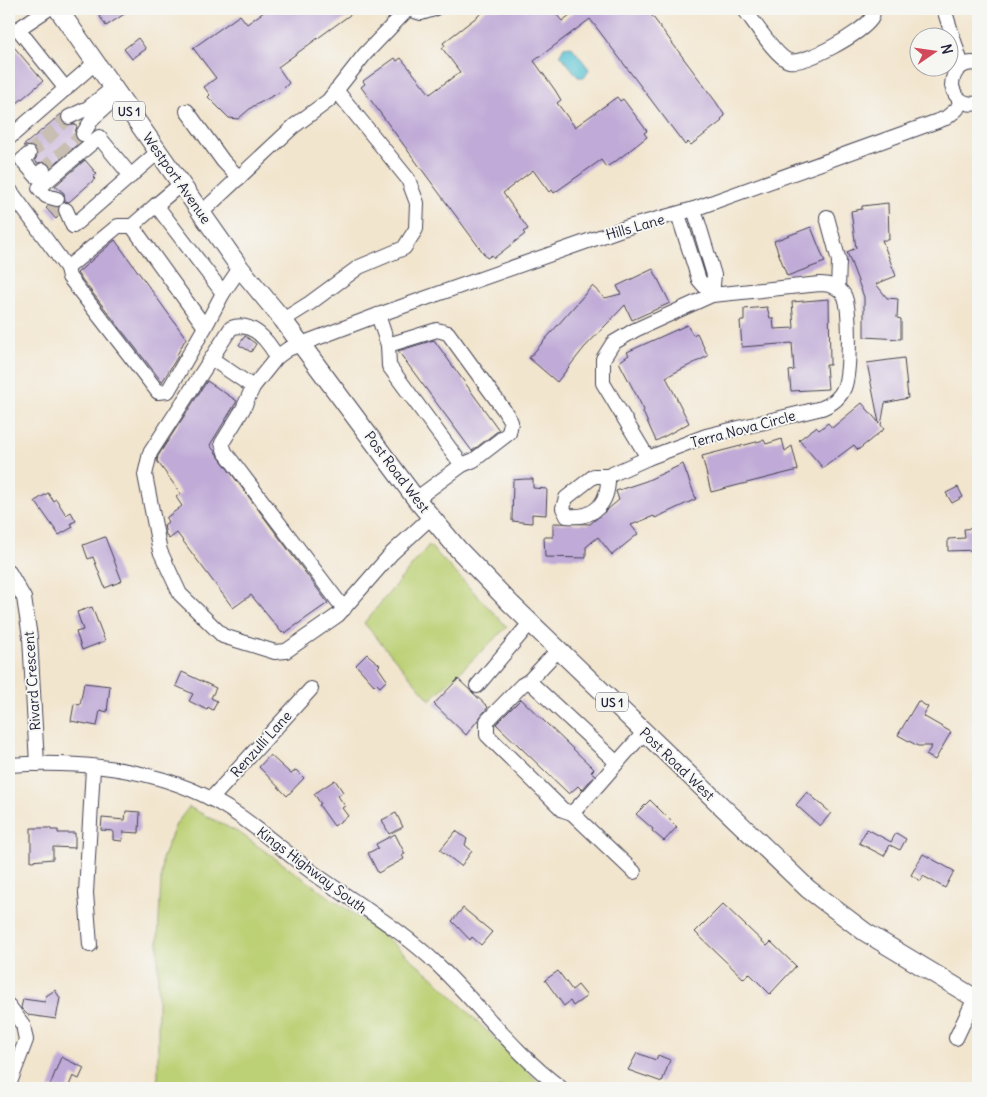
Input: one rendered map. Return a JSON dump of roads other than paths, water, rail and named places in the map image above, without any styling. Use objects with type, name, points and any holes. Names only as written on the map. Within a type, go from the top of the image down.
[{"type":"main road","name":"Westport Avenue","points":[[58,9],[240,268],[301,344]]},
{"type":"main road","name":"Post Road West","points":[[301,344],[416,499],[474,567],[644,733],[826,904],[905,957],[977,995]]},
{"type":"street","points":[[48,9],[18,29],[66,89]]},
{"type":"street","points":[[202,213],[294,126],[328,101],[365,54],[408,9],[421,13],[434,9]]},
{"type":"street","points":[[744,9],[780,54],[790,61],[801,60],[836,45],[861,29],[872,18],[873,9]]},
{"type":"street","points":[[944,9],[962,66]]},
{"type":"street","points":[[9,138],[95,63]]},
{"type":"street","points":[[978,64],[968,63],[962,66],[953,74],[952,80],[953,92],[961,101],[968,104],[978,103]]},
{"type":"street","points":[[283,320],[360,267],[404,248],[416,229],[417,203],[408,179],[336,90]]},
{"type":"street","points":[[69,118],[116,92]]},
{"type":"street","points":[[83,134],[116,92]]},
{"type":"street","name":"Hills Lane","points":[[273,362],[301,344],[378,315],[625,228],[694,209],[946,118],[957,109],[961,101]]},
{"type":"street","points":[[187,110],[223,161],[239,178]]},
{"type":"street","points":[[51,201],[39,188],[99,137],[131,176]]},
{"type":"street","points":[[62,214],[72,226],[158,152]]},
{"type":"street","points":[[29,154],[22,160],[36,176],[43,170]]},
{"type":"street","points":[[67,268],[118,226],[132,226],[181,184]]},
{"type":"street","points":[[9,189],[67,268],[69,277],[158,392],[168,391],[240,268]]},
{"type":"street","points":[[156,205],[224,293]]},
{"type":"street","points":[[694,209],[714,275],[712,295]]},
{"type":"street","points":[[678,214],[699,280],[712,295]]},
{"type":"street","points":[[648,458],[603,382],[602,360],[609,347],[618,339],[712,295],[820,284],[838,289],[839,261],[827,217]]},
{"type":"street","points":[[132,226],[205,327]]},
{"type":"street","name":"Terra Nova Circle","points":[[608,476],[648,458],[706,436],[822,408],[836,400],[845,386],[847,374],[848,311],[844,294],[838,289]]},
{"type":"street","points":[[378,315],[388,345],[389,366],[462,465]]},
{"type":"street","points":[[344,608],[225,452],[222,443],[243,409],[253,387],[273,362],[268,340],[246,326],[239,325],[231,328],[150,453],[145,475],[160,551],[180,594],[223,636],[275,652],[286,651],[338,615],[392,553],[431,517]]},
{"type":"street","points":[[388,345],[437,330],[448,333],[511,422],[509,432],[474,460],[462,465],[416,499]]},
{"type":"street","points":[[212,359],[253,387]]},
{"type":"street","name":"Rivard Crescent","points":[[9,572],[24,598],[30,637],[37,764]]},
{"type":"street","points":[[477,686],[530,623]]},
{"type":"street","points":[[558,650],[487,722],[487,735],[562,810],[572,813],[634,872]]},
{"type":"street","points":[[529,681],[616,762]]},
{"type":"street","name":"Renzulli Lane","points":[[211,798],[310,689]]},
{"type":"street","points":[[572,813],[597,788],[616,762],[644,733]]},
{"type":"street","name":"Kings Highway South","points":[[9,765],[37,764],[93,768],[145,775],[188,788],[211,798],[241,816],[309,870],[412,942],[459,986],[534,1066],[561,1088]]},
{"type":"street","points":[[90,945],[86,892],[93,768]]},
{"type":"street","points":[[956,1038],[977,995]]},
{"type":"street","points":[[9,1006],[23,1025],[26,1040],[9,1085]]},
{"type":"water","points":[[571,46],[589,69],[585,77],[578,77],[560,54],[564,47]]},
{"type":"tunnel","points":[[29,154],[69,117]]},
{"type":"tunnel","points":[[43,170],[83,134]]},
{"type":"tunnel","points":[[52,203],[62,214]]}]
